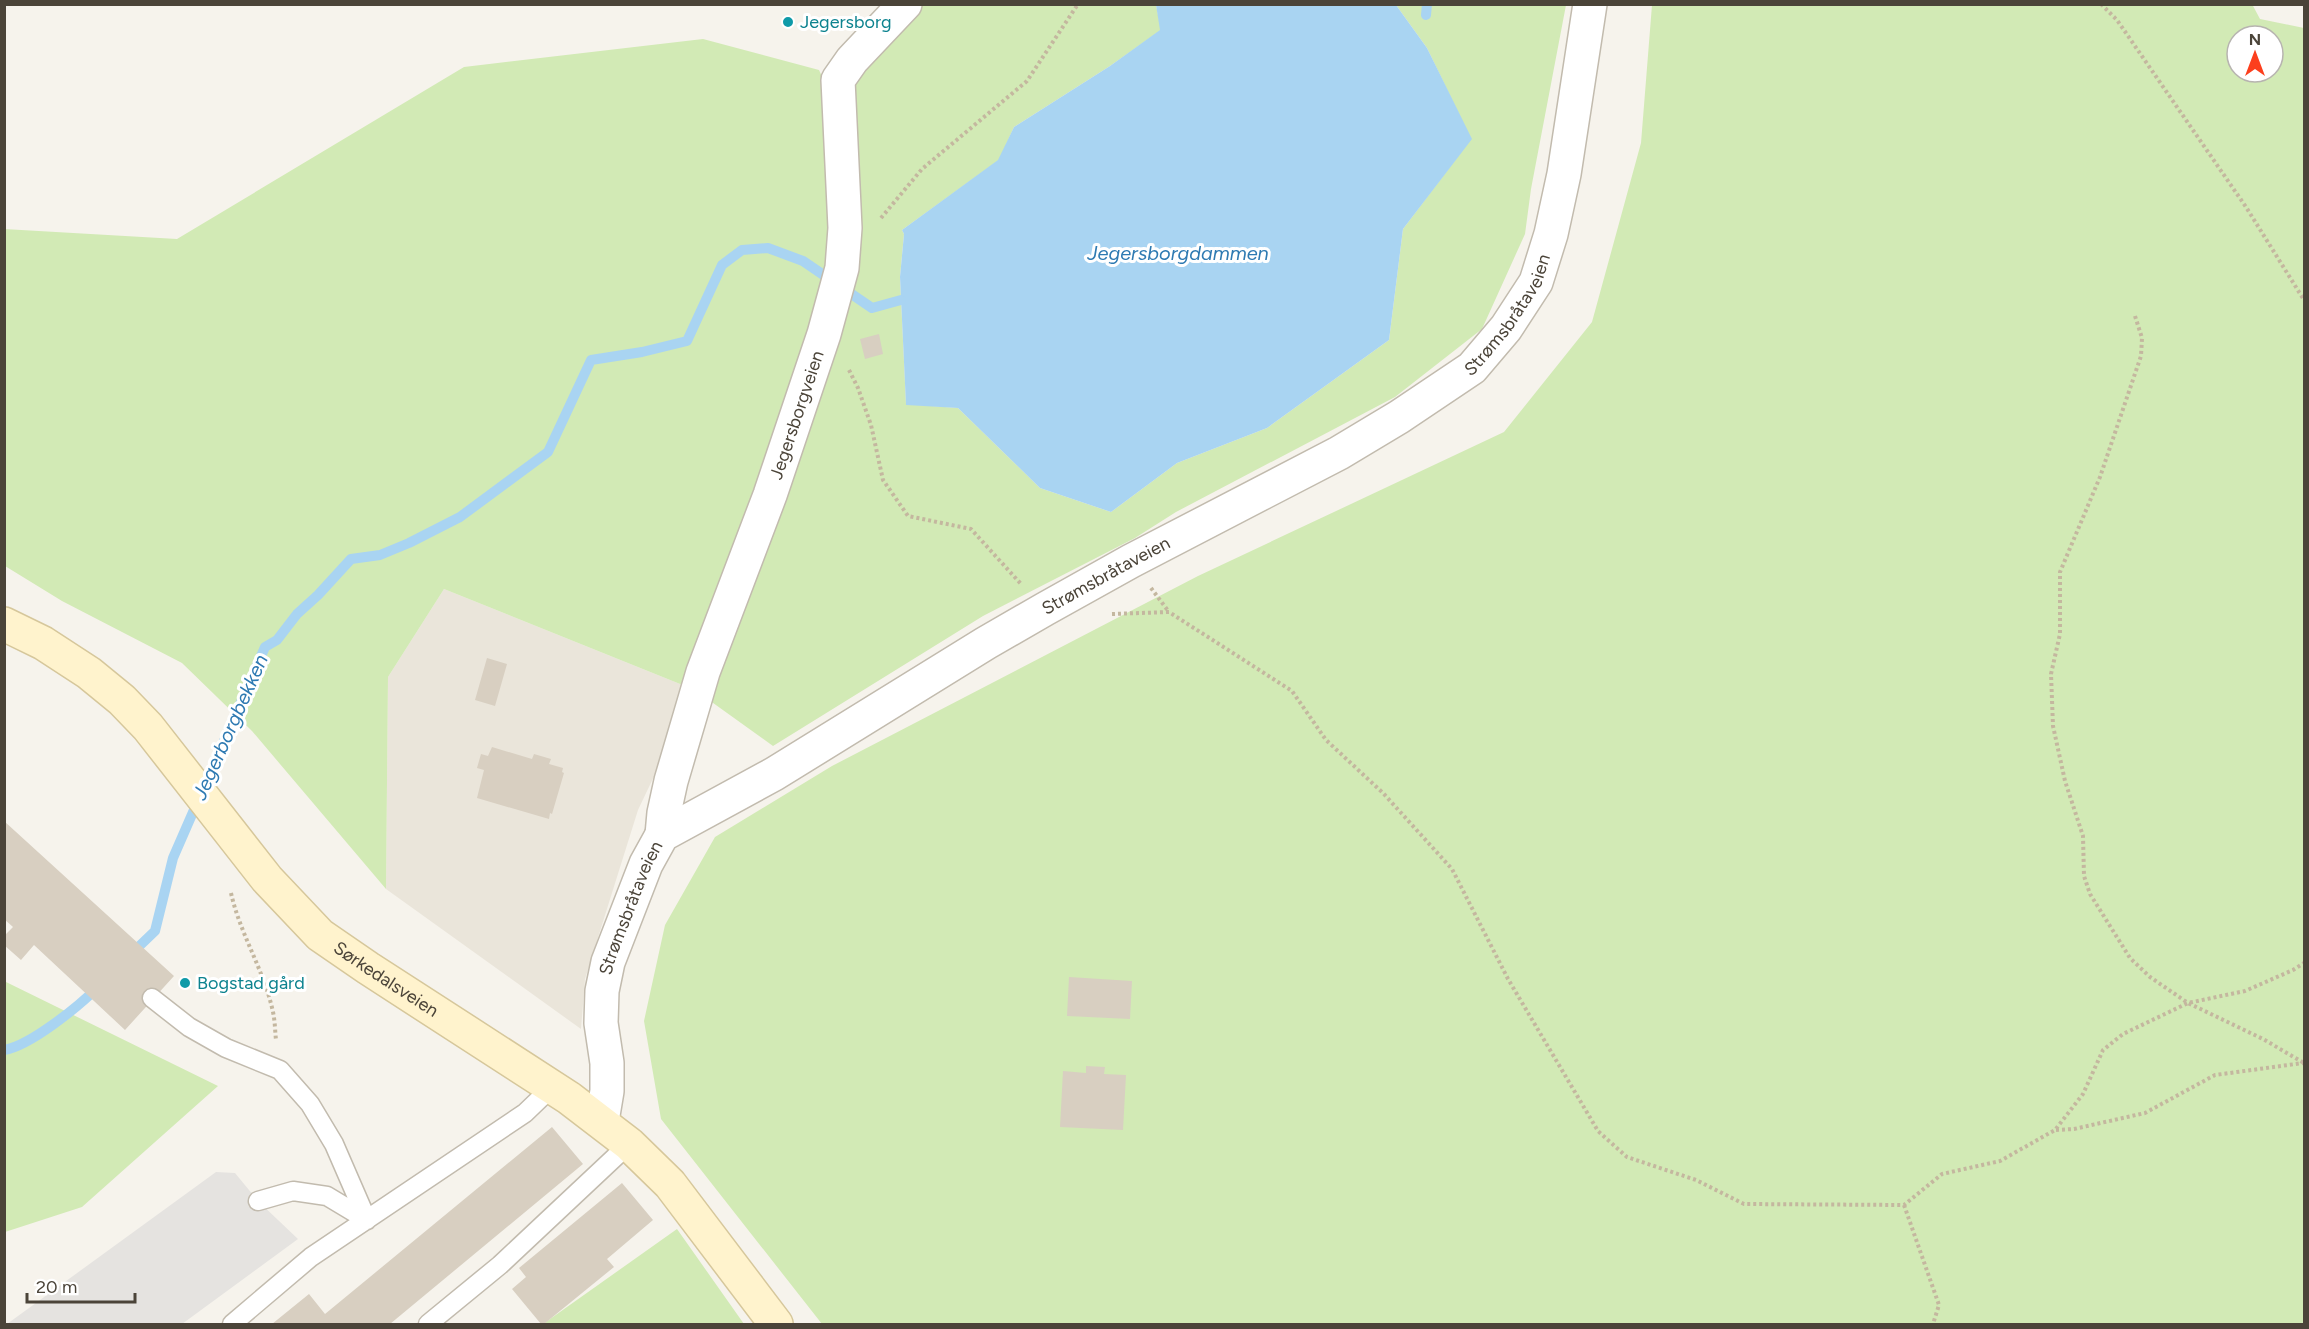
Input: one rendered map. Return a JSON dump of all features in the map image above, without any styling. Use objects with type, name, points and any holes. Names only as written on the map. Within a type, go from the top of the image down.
[{"type":"street","name":"Jegersborgveien","points":[[662,835],[671,781],[703,672],[770,495],[824,334],[833,300],[842,260],[845,228],[838,80],[852,60],[905,4]]},
{"type":"street","name":"Strømsbråtaveien","points":[[602,1120],[608,1063],[601,1023],[602,991],[606,972],[617,936],[646,864],[662,835],[774,774],[1045,609],[1131,561],[1339,453],[1399,417],[1472,368],[1506,328],[1536,282],[1551,234],[1564,174],[1590,4]]},
{"type":"street","name":"Sørkedalsveien","points":[[4,624],[43,643],[106,686],[148,727],[267,879],[320,935],[368,969],[602,1120],[629,1144],[670,1184],[776,1324]]},
{"type":"lane","points":[[152,998],[189,1027],[226,1048],[280,1070],[310,1104],[334,1144],[367,1220]]},
{"type":"lane","points":[[232,1324],[311,1257],[525,1113],[552,1087]]},
{"type":"lane","points":[[428,1324],[500,1265],[629,1144]]},
{"type":"lane","points":[[258,1201],[293,1191],[327,1196],[367,1220]]},
{"type":"path","points":[[842,260],[922,170],[1027,81],[1078,4]]},
{"type":"path","points":[[2101,4],[2117,20],[2246,207],[2304,300]]},
{"type":"path","points":[[2055,1130],[2074,1129],[2145,1113],[2216,1075],[2304,1063],[2262,1039],[2188,1003],[2150,977],[2130,958],[2090,894],[2084,876],[2083,836],[2065,781],[2053,726],[2051,674],[2060,634],[2060,572],[2100,477],[2141,356],[2142,339],[2135,316]]},
{"type":"path","points":[[824,334],[836,347],[858,388],[871,424],[882,480],[908,516],[971,529],[1045,609]]},
{"type":"path","points":[[1108,614],[1169,612],[1292,691],[1326,740],[1383,793],[1452,868],[1508,979],[1598,1131],[1627,1157],[1696,1180],[1744,1203],[1904,1205],[1942,1174],[2000,1161],[2055,1130],[2083,1094],[2103,1050],[2123,1034],[2188,1003],[2245,992],[2294,970],[2304,963]]},
{"type":"path","points":[[233,882],[231,892],[237,917],[273,1011],[280,1070]]},
{"type":"path","points":[[1904,1205],[1940,1305],[1933,1324]]},
{"type":"shaded area","points":[[444,589],[695,690],[638,810],[585,979],[581,1029],[386,889],[388,677]]},
{"type":"shaded area","points":[[216,1172],[235,1173],[258,1201],[298,1239],[182,1324],[7,1324]]},
{"type":"green space","points":[[2252,4],[2260,19],[2284,24],[2225,24],[2225,84],[2285,84],[2285,24],[2304,28],[2304,1324],[822,1324],[661,1119],[644,1021],[665,925],[715,837],[832,766],[1198,576],[1504,432],[1592,322],[1641,143],[1652,5]]},
{"type":"green space","points":[[923,5],[1156,5],[1161,30],[1110,66],[1014,127],[999,160],[902,230],[904,234],[900,277],[906,404],[958,408],[1040,488],[1111,512],[1177,463],[1267,428],[1389,340],[1403,229],[1471,139],[1427,48],[1396,5],[1566,5],[1531,189],[1525,234],[1482,329],[1395,397],[1176,512],[1135,538],[983,616],[773,746],[695,690],[444,589],[388,677],[386,889],[252,731],[182,663],[62,601],[5,566],[4,229],[177,239],[464,67],[703,39],[819,70],[841,117],[862,72]]},
{"type":"green space","points":[[4,981],[218,1086],[82,1207],[5,1232]]},
{"type":"green space","points":[[677,1229],[744,1324],[543,1324]]},
{"type":"water","name":"Jegersborgdammen","points":[[1156,5],[1396,5],[1427,48],[1472,139],[1403,229],[1389,340],[1267,428],[1177,463],[1111,512],[1040,488],[958,408],[906,405],[900,277],[904,234],[902,230],[998,160],[1014,127],[1110,66],[1160,30]]},
{"type":"building","points":[[879,334],[883,354],[865,359],[860,339]]},
{"type":"building","points":[[487,658],[507,664],[495,706],[475,700]]},
{"type":"building","points":[[492,747],[532,759],[534,754],[551,759],[549,764],[563,768],[564,773],[549,819],[477,798],[484,770],[477,768],[481,754],[488,756]]},
{"type":"building","points":[[4,821],[174,976],[125,1030],[34,945],[21,960],[4,945],[4,936],[13,927],[4,919]]},
{"type":"building","points":[[1069,977],[1132,981],[1130,1019],[1067,1016]]},
{"type":"building","points":[[1086,1066],[1105,1067],[1104,1074],[1126,1075],[1123,1130],[1060,1127],[1063,1071],[1086,1073]]},
{"type":"building","points":[[552,1127],[583,1164],[390,1324],[272,1324],[309,1294],[325,1314]]},
{"type":"building","points":[[622,1183],[653,1220],[607,1259],[614,1267],[544,1324],[541,1324],[512,1289],[526,1277],[519,1268]]},
{"type":"waterway","name":"Jegerborgbekken","points":[[1426,15],[1427,4]]},
{"type":"waterway","name":"Jegerborgbekken","points":[[130,955],[155,931],[173,858],[265,647],[277,640],[297,614],[351,559],[380,555],[460,517],[548,452],[591,360],[642,352],[687,341],[722,265],[742,250],[768,248],[803,261],[872,308],[901,300]]},
{"type":"waterway","name":"Jegerborgbekken","points":[[4,1050],[15,1047],[40,1033],[67,1014],[98,987]]},
{"type":"place","name":"Jegersborg","points":[[788,22]]},
{"type":"place","name":"Bogstad gård","points":[[185,983]]}]
